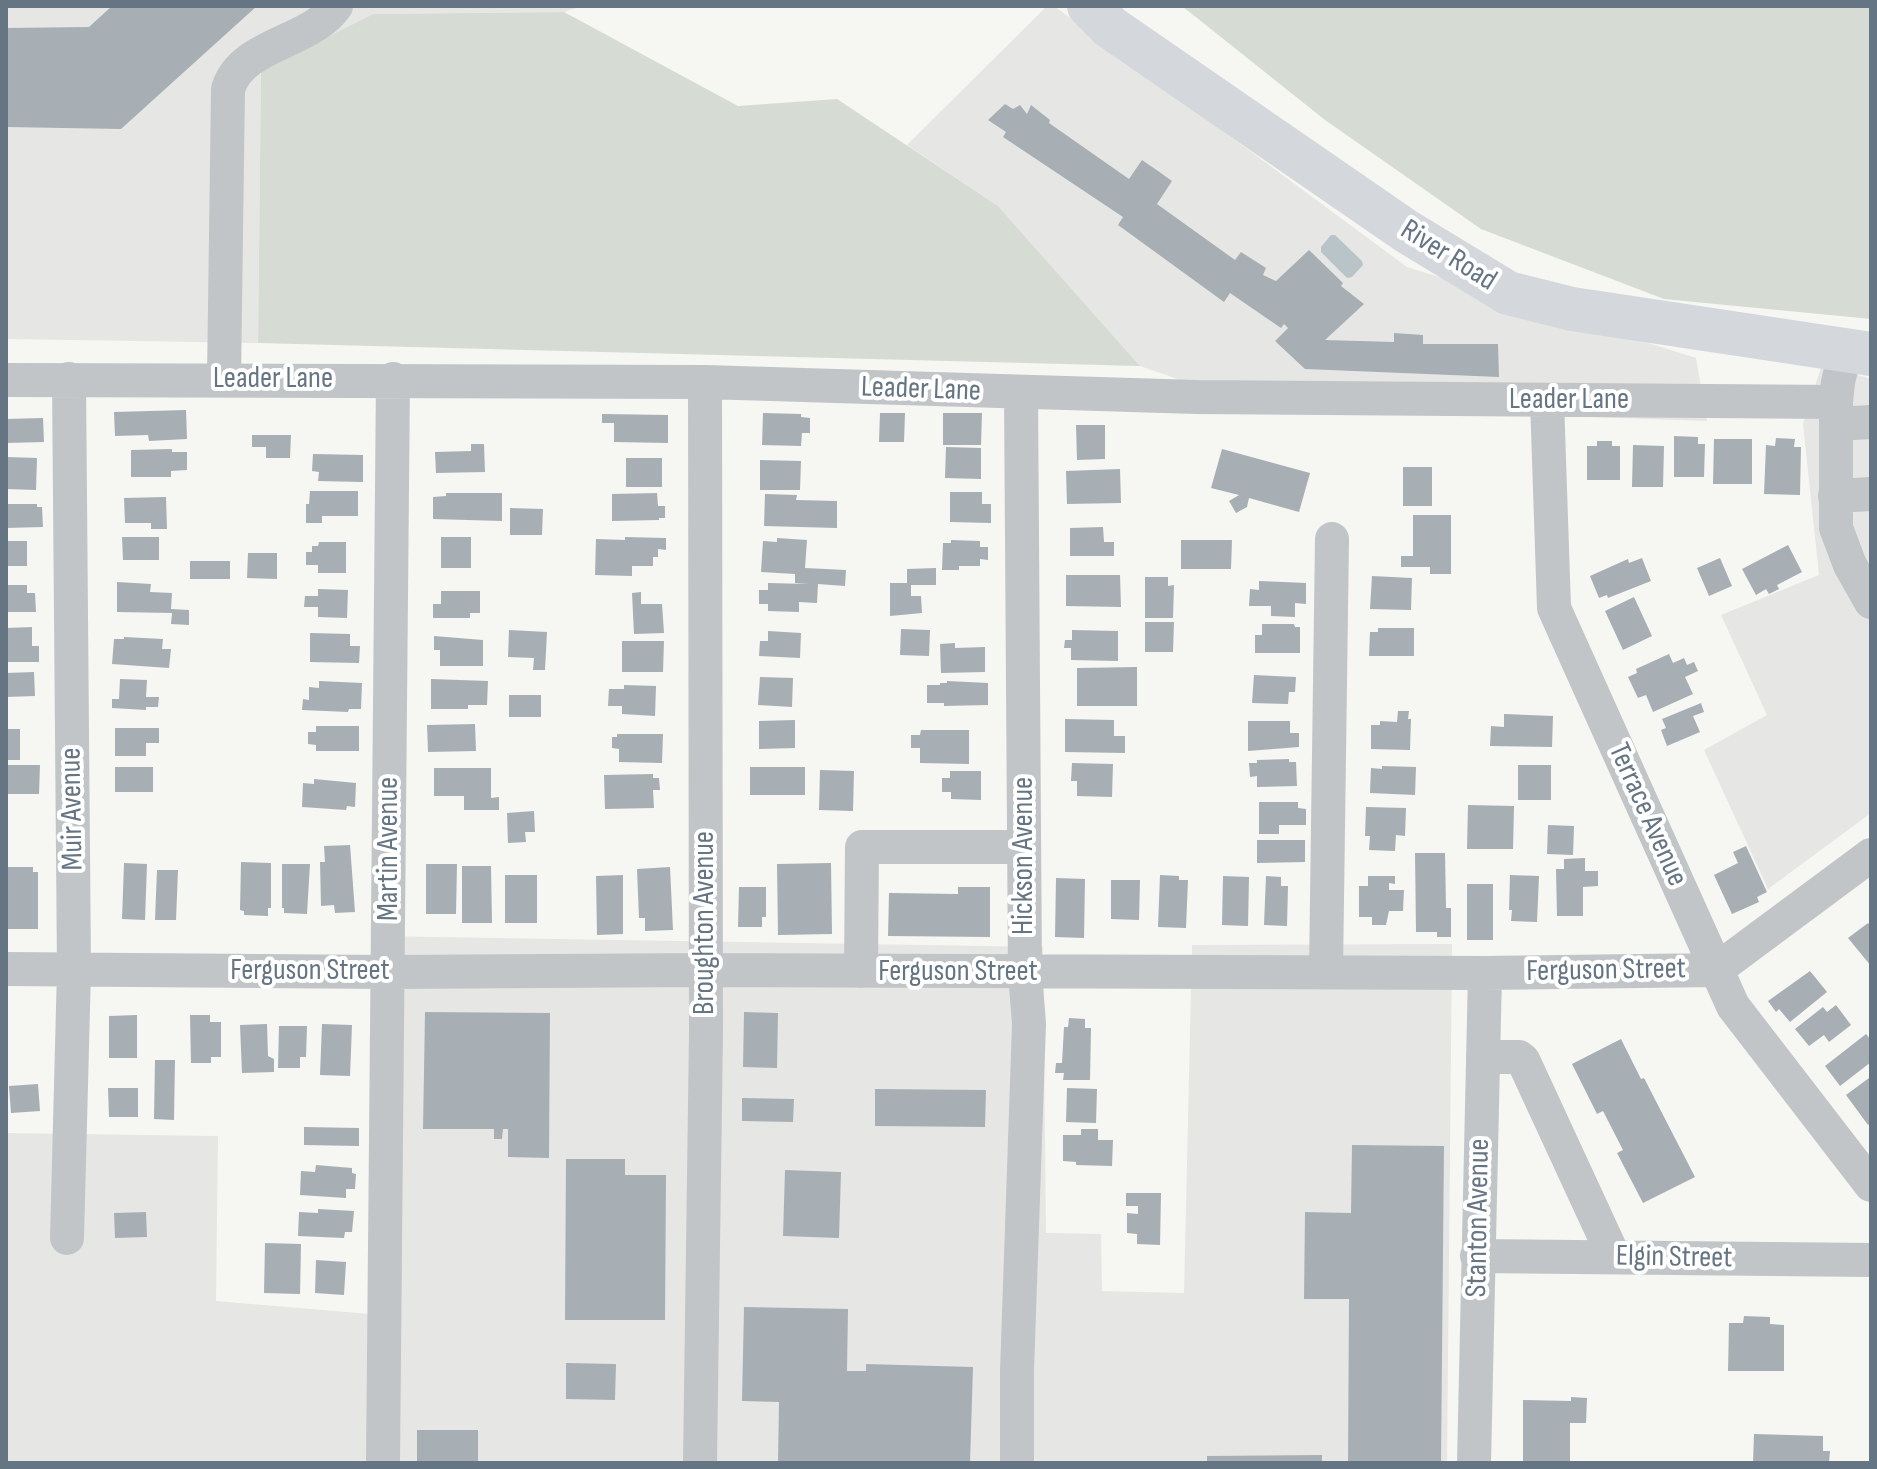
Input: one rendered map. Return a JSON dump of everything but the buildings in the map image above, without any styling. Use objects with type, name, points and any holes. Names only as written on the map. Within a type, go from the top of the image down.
[{"type":"main road","name":"River Road","points":[[1089,6],[1110,27],[1406,231],[1508,293],[1572,309],[1858,351]]},
{"type":"street","points":[[224,379],[228,89],[231,79],[242,64],[323,19],[336,6]]},
{"type":"street","points":[[1858,351],[1838,382],[1836,528],[1842,548],[1871,602]]},
{"type":"street","name":"Muir Avenue","points":[[67,1238],[74,970],[69,379]]},
{"type":"street","name":"Martin Avenue","points":[[383,1463],[393,379]]},
{"type":"street","name":"Leader Lane","points":[[6,380],[705,382],[1021,393],[1547,400],[1836,413],[1871,422]]},
{"type":"street","name":"Broughton Avenue","points":[[700,1463],[705,382]]},
{"type":"street","name":"Hickson Avenue","points":[[1017,1463],[1017,1355],[1029,1024],[1025,973],[1021,393]]},
{"type":"street","name":"Terrace Avenue","points":[[1547,400],[1554,608],[1733,1006],[1871,1185]]},
{"type":"street","points":[[1835,496],[1871,494]]},
{"type":"street","points":[[1326,971],[1332,539]]},
{"type":"street","points":[[861,971],[862,847],[1024,847]]},
{"type":"street","name":"Ferguson Street","points":[[6,969],[1025,973],[1716,970],[1866,871]]},
{"type":"street","name":"Stanton Avenue","points":[[1474,1463],[1485,973]]},
{"type":"street","points":[[1483,1057],[1519,1057],[1523,1060],[1614,1257]]},
{"type":"street","name":"Elgin Street","points":[[1477,1256],[1871,1260]]},
{"type":"shaded area","points":[[6,6],[582,6],[564,12],[373,14],[261,70],[258,343],[6,339]]},
{"type":"shaded area","points":[[1047,6],[1054,6],[1407,267],[1696,358],[1707,421],[1253,405],[1140,366],[998,206],[907,145]]},
{"type":"shaded area","points":[[1182,6],[1871,6],[1871,319],[1664,299],[1481,229],[1325,120]]},
{"type":"shaded area","points":[[564,12],[738,106],[837,99],[998,206],[1140,366],[258,343],[261,70],[373,14]]},
{"type":"shaded area","points":[[1331,235],[1335,235],[1362,261],[1363,265],[1352,277],[1347,278],[1321,252],[1321,247]]},
{"type":"shaded area","points":[[1822,364],[1871,379],[1871,813],[1768,889],[1704,750],[1767,715],[1721,615],[1819,575],[1803,424]]},
{"type":"shaded area","points":[[375,936],[1043,947],[1046,1233],[1101,1234],[1102,1291],[1184,1293],[1192,945],[1452,944],[1447,1463],[6,1463],[6,1133],[218,1136],[216,1301],[370,1314]]}]
